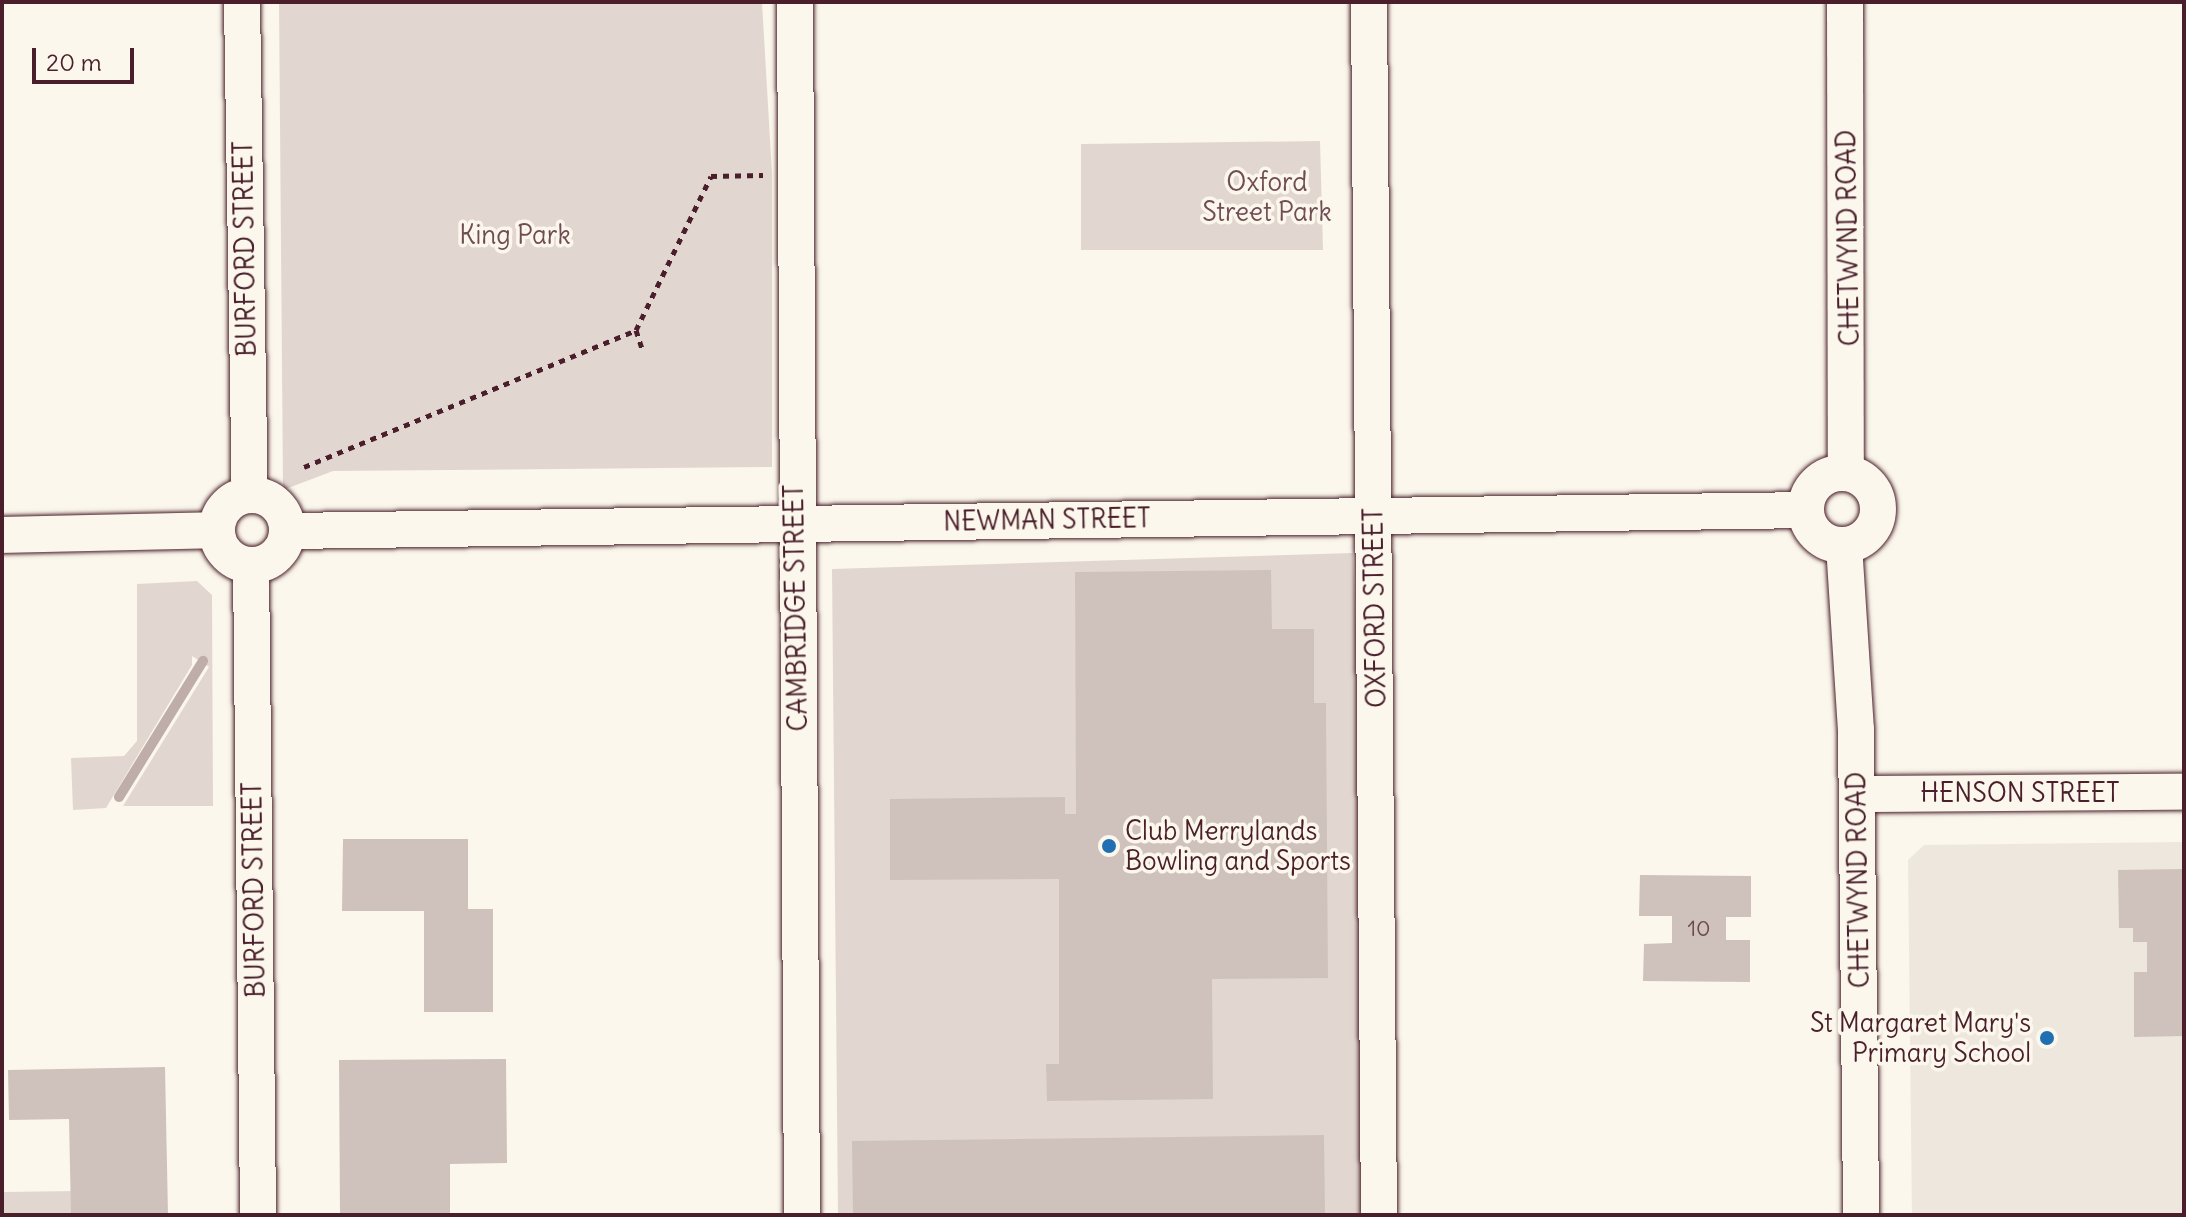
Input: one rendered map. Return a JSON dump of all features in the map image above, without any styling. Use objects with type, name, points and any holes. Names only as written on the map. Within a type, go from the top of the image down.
[{"type":"street","name":"BURFORD STREET","points":[[242,2],[250,495]]},
{"type":"street","name":"CAMBRIDGE STREET","points":[[795,2],[800,176],[796,524],[802,1215]]},
{"type":"street","name":"OXFORD STREET","points":[[1369,2],[1379,1215]]},
{"type":"street","name":"CHETWYND ROAD","points":[[1845,2],[1846,473]]},
{"type":"street","points":[[1846,473],[1858,476],[1875,493],[1878,516],[1866,536],[1844,545],[1822,539],[1806,510],[1818,483],[1846,473]]},
{"type":"street","points":[[250,495],[281,509],[288,531],[280,551],[251,565],[231,559],[217,530],[223,510],[250,495]]},
{"type":"street","name":"NEWMAN STREET","points":[[288,531],[1806,510]]},
{"type":"street","points":[[2,535],[217,530]]},
{"type":"street","name":"CHETWYND ROAD","points":[[1844,545],[1857,794],[1861,1215]]},
{"type":"street","name":"BURFORD STREET","points":[[251,565],[258,1215]]},
{"type":"street","name":"HENSON STREET","points":[[1857,794],[2184,792]]},
{"type":"path","points":[[304,467],[636,330],[711,176],[800,176]]},
{"type":"path","points":[[636,330],[642,348]]},
{"type":"shaded area","name":"St Margaret Mary's Primary School","points":[[2184,842],[2184,1215],[1912,1215],[1908,860],[1924,845]]},
{"type":"green space","name":"King Park","points":[[279,2],[762,2],[772,174],[772,467],[333,471],[283,490]]},
{"type":"green space","name":"Oxford Street Park","points":[[1320,141],[1323,250],[1081,250],[1081,144]]},
{"type":"green space","points":[[1353,553],[1376,1215],[838,1215],[832,569]]},
{"type":"green space","points":[[197,581],[212,595],[213,806],[123,806],[209,667],[192,656],[192,665],[106,808],[73,810],[71,758],[124,756],[137,741],[137,584]]},
{"type":"green space","points":[[77,1191],[78,1215],[2,1215],[2,1192]]},
{"type":"building","name":"Club Merrylands Bowling and Sports","points":[[1271,570],[1272,629],[1314,629],[1314,703],[1326,703],[1328,978],[1212,979],[1213,1099],[1047,1101],[1046,1064],[1059,1064],[1059,879],[890,880],[890,799],[1065,797],[1065,814],[1076,814],[1075,572]]},
{"type":"building","points":[[343,839],[468,839],[468,909],[493,909],[493,1012],[424,1012],[424,911],[342,911]]},
{"type":"building","points":[[2184,869],[2184,1036],[2134,1037],[2134,972],[2147,972],[2147,942],[2133,942],[2133,928],[2119,928],[2118,870]]},
{"type":"building","points":[[1640,875],[1751,876],[1751,917],[1726,917],[1726,940],[1750,940],[1750,982],[1643,981],[1644,944],[1672,943],[1672,916],[1639,916]]},
{"type":"building","points":[[506,1059],[507,1163],[450,1164],[450,1215],[340,1215],[339,1060]]},
{"type":"building","points":[[165,1067],[168,1215],[71,1215],[69,1119],[9,1120],[8,1070]]},
{"type":"building","points":[[1324,1135],[1325,1215],[853,1215],[852,1141]]},
{"type":"waterway","points":[[119,797],[203,661]]},
{"type":"place","name":"Club Merrylands Bowling and Sports","points":[[1109,846]]},
{"type":"place","name":"St Margaret Mary's Primary School","points":[[2047,1038]]}]
